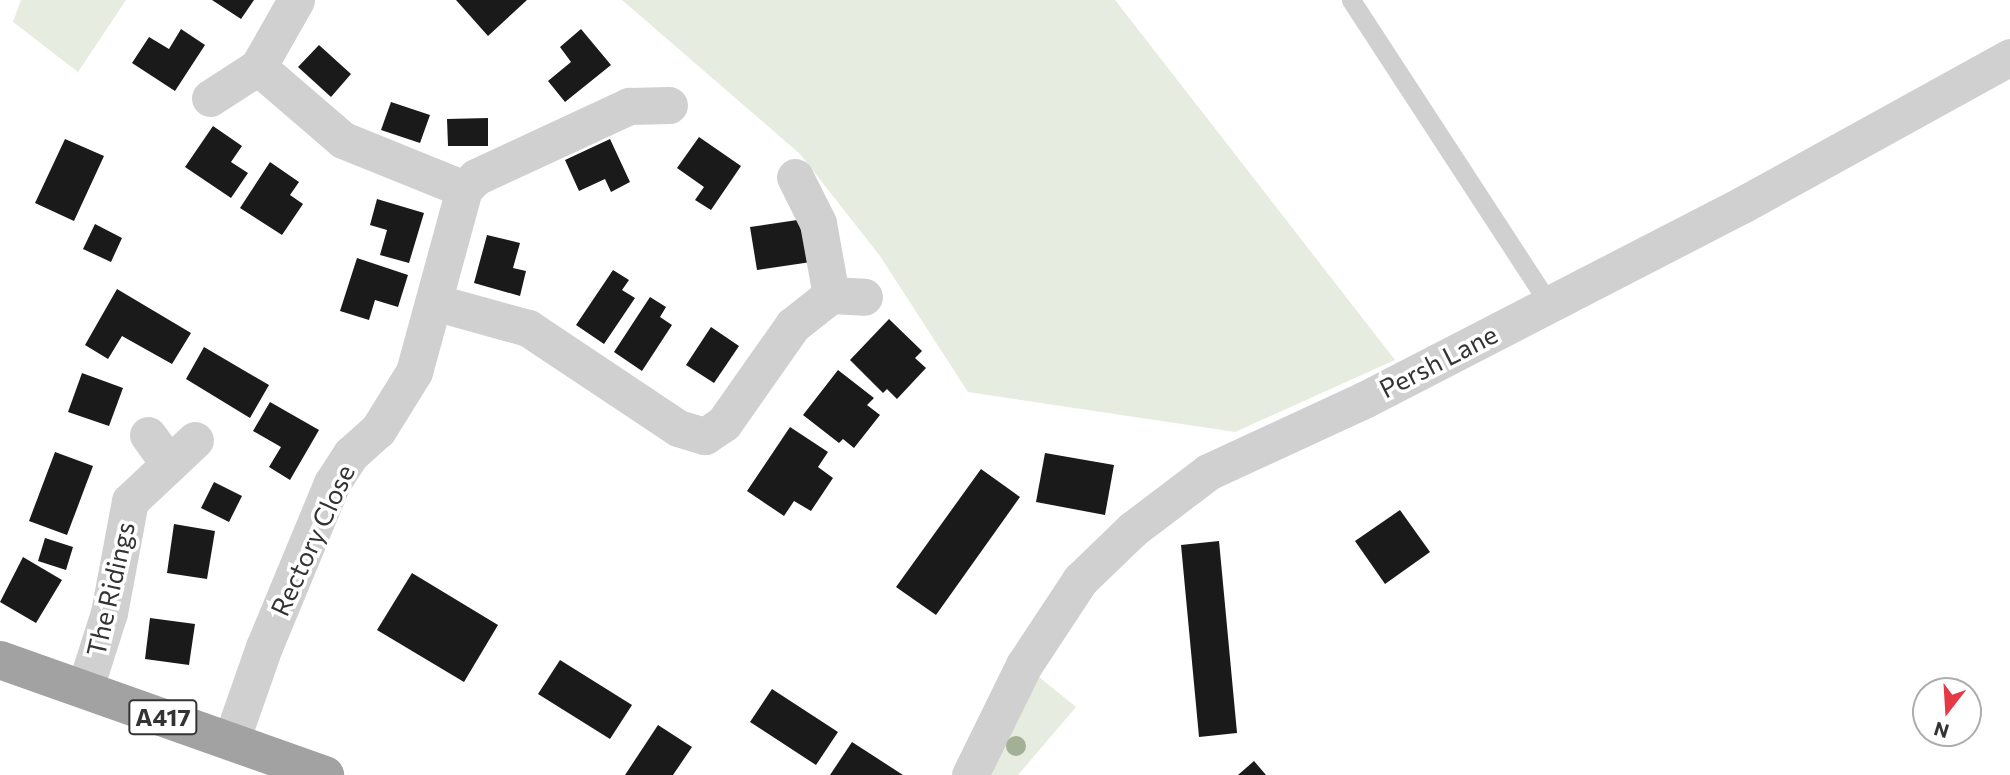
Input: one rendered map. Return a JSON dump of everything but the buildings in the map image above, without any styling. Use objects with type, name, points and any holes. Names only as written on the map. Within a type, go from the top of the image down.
[{"type":"highway","name":"A417","points":[[0,660],[325,775]]},
{"type":"street","points":[[210,98],[258,67],[296,0]]},
{"type":"street","name":"Persh Lane","points":[[970,775],[1031,654],[1080,580],[1133,528],[1208,472],[1364,400],[2010,57]]},
{"type":"street","points":[[258,67],[343,140],[464,189],[476,177],[629,106],[669,105]]},
{"type":"street","points":[[434,302],[528,328],[678,428],[705,436],[724,423],[793,325],[848,296],[818,223],[794,177]]},
{"type":"street","name":"Rectory Close","points":[[231,741],[264,647],[332,483],[351,454],[378,430],[414,372],[464,189]]},
{"type":"street","name":"The Ridings","points":[[85,688],[109,613],[130,500],[182,452],[148,435]]},
{"type":"lane","points":[[1351,0],[1549,304]]},
{"type":"shaded area","points":[[21,0],[126,0],[78,72],[13,22]]},
{"type":"shaded area","points":[[622,0],[1115,0],[1395,360],[1235,432],[968,392],[880,256],[800,154]]},
{"type":"shaded area","points":[[1024,665],[1076,707],[1018,775],[970,775]]}]
